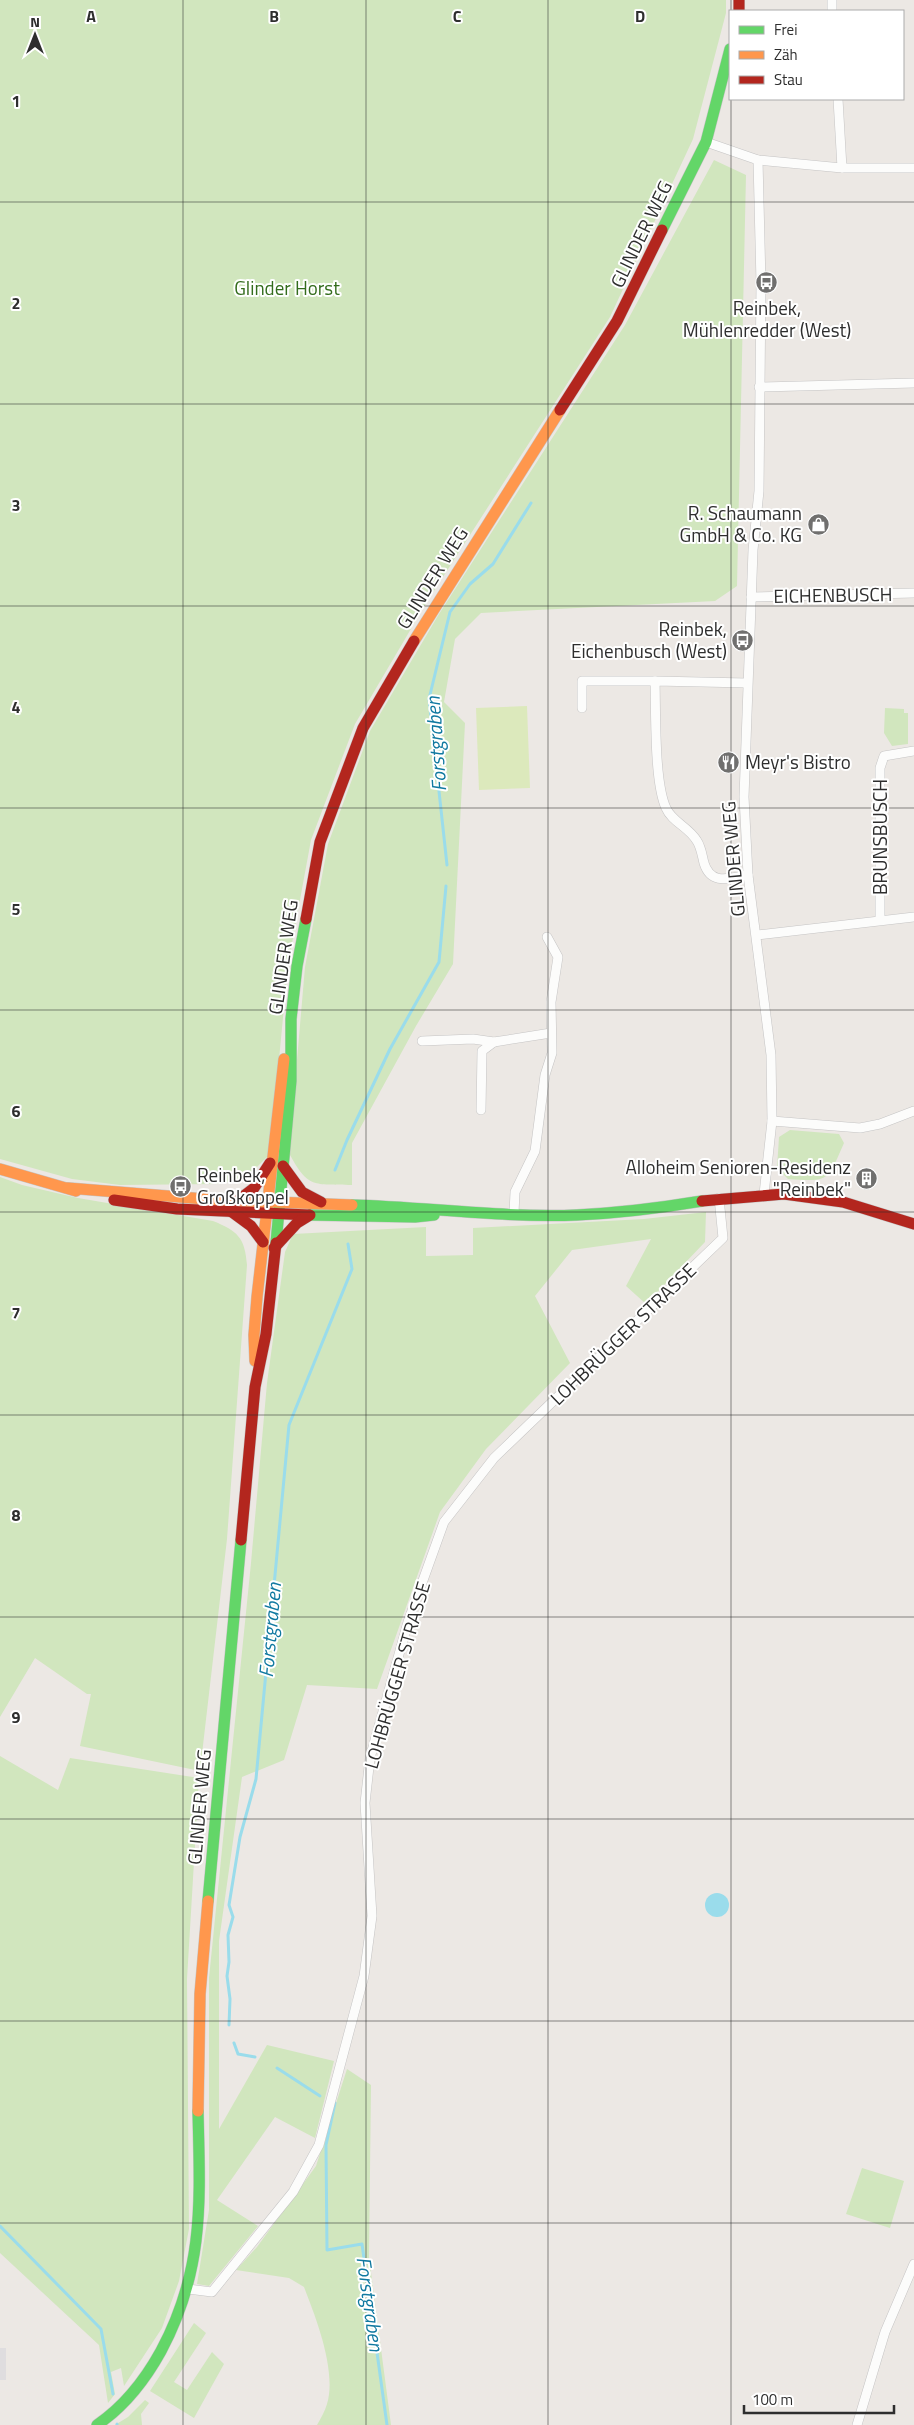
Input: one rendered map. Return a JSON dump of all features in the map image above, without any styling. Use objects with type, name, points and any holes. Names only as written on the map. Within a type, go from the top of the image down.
[{"type":"main road","name":"GLINDER WEG","points":[[273,1208],[283,1166],[291,1080],[291,1019],[297,966],[320,842],[363,728],[432,610],[617,321],[706,142],[729,53]]},
{"type":"main road","points":[[256,1387],[266,1334],[274,1248],[273,1157],[281,1081],[291,1019]]},
{"type":"main road","points":[[237,1201],[254,1188],[273,1157]]},
{"type":"main road","points":[[283,1166],[302,1192],[331,1205]]},
{"type":"main road","points":[[0,1169],[136,1204],[230,1211],[331,1205],[414,1207],[448,1212],[607,1214],[719,1198],[764,1194],[830,1199],[880,1212],[914,1224]]},
{"type":"main road","points":[[68,1188],[237,1201],[310,1215],[415,1217],[448,1212]]},
{"type":"main road","points":[[256,1387],[254,1335],[263,1242],[273,1208]]},
{"type":"main road","points":[[230,1211],[252,1226],[263,1242]]},
{"type":"main road","points":[[274,1248],[297,1223],[310,1215]]},
{"type":"main road","name":"GLINDER WEG","points":[[97,2425],[122,2406],[144,2378],[176,2321],[193,2273],[199,2231],[197,2062],[201,1979],[256,1387]]},
{"type":"street","points":[[838,100],[842,168]]},
{"type":"street","points":[[706,142],[758,160],[842,168],[914,168]]},
{"type":"street","name":"GLINDER WEG","points":[[758,160],[761,283],[759,490],[751,597],[744,798],[748,875],[770,1046],[772,1121],[764,1194]]},
{"type":"street","points":[[759,387],[914,383]]},
{"type":"street","name":"EICHENBUSCH","points":[[751,597],[914,593]]},
{"type":"street","points":[[582,708],[582,681],[748,683]]},
{"type":"street","points":[[655,681],[659,772],[666,808],[670,816],[692,833],[698,843],[706,869],[711,876],[719,880],[748,875]]},
{"type":"street","name":"BRUNSBUSCH","points":[[880,920],[880,768],[884,756],[914,751]]},
{"type":"street","points":[[757,935],[914,917]]},
{"type":"street","points":[[514,1213],[515,1192],[535,1151],[545,1075],[552,1053],[551,1002],[558,957],[547,936]]},
{"type":"street","points":[[422,1041],[473,1039],[494,1042],[552,1032]]},
{"type":"street","points":[[481,1110],[482,1051],[494,1042]]},
{"type":"street","points":[[772,1121],[860,1128],[880,1124],[914,1111]]},
{"type":"street","name":"LOHBRÜGGER STRASSE","points":[[188,2289],[212,2292],[293,2192],[319,2145],[364,1976],[372,1916],[366,1803],[370,1758],[408,1622],[444,1522],[494,1458],[723,1238],[719,1198]]},
{"type":"street","points":[[857,2425],[885,2332],[914,2264]]},
{"type":"shaded area","points":[[0,2348],[6,2348],[6,2380],[0,2380]]},
{"type":"green space","name":"Glinder Horst","points":[[0,0],[726,0],[726,13],[693,139],[610,317],[425,605],[355,724],[311,840],[288,965],[270,1154],[246,1178],[217,1184],[120,1185],[72,1179],[0,1159]]},
{"type":"green space","points":[[714,160],[746,175],[737,586],[715,601],[481,613],[455,639],[444,702],[465,723],[453,964],[416,1026],[352,1143],[352,1185],[329,1185],[313,1182],[302,1173],[289,1153],[305,967],[328,844],[370,731],[439,614],[625,325]]},
{"type":"green space","points":[[527,706],[530,788],[479,790],[476,708]]},
{"type":"green space","points":[[885,708],[904,709],[904,713],[908,713],[908,744],[892,746],[884,733]]},
{"type":"green space","points":[[790,1130],[839,1134],[844,1143],[834,1165],[826,1176],[812,1180],[788,1179],[777,1168],[779,1137]]},
{"type":"green space","points":[[0,1177],[22,1185],[78,1198],[213,1221],[229,1228],[242,1242],[247,1265],[227,1539],[200,1771],[80,1746],[91,1694],[87,1694],[35,1658],[0,1717]]},
{"type":"green space","points":[[706,1212],[705,1242],[646,1304],[626,1286],[651,1239],[572,1250],[535,1296],[570,1363],[486,1449],[440,1512],[377,1689],[307,1685],[284,1760],[242,1777],[219,1941],[219,2129],[267,2045],[334,2061],[315,2138],[275,2117],[217,2200],[258,2226],[209,2286],[197,2284],[209,2210],[209,1978],[251,1563],[267,1383],[285,1252],[293,1234],[426,1227],[426,1256],[473,1255],[473,1228],[644,1219]]},
{"type":"green space","points":[[0,1756],[58,1790],[70,1758],[199,1778],[187,1979],[189,2229],[179,2281],[162,2328],[124,2386],[121,2368],[111,2372],[115,2394],[108,2403],[99,2345],[0,2253]]},
{"type":"green space","points":[[347,2069],[371,2085],[369,2257],[391,2425],[317,2425],[327,2404],[329,2376],[324,2345],[304,2287],[289,2278],[236,2270],[257,2247],[316,2166]]},
{"type":"green space","points":[[862,2168],[904,2181],[890,2228],[846,2214]]},
{"type":"green space","points":[[194,2323],[206,2333],[174,2382],[187,2390],[212,2352],[224,2364],[194,2418],[150,2391]]},
{"type":"green space","points":[[145,2400],[149,2403],[141,2414],[142,2425],[115,2425],[128,2417]]},
{"type":"water","points":[[717,1893],[722,1894],[728,1900],[728,1910],[722,1916],[717,1917],[712,1916],[706,1910],[705,1905],[706,1900],[712,1894]]},
{"type":"waterway","name":"Forstgraben","points":[[447,865],[429,699],[450,612],[470,584],[493,564],[531,503]]},
{"type":"waterway","name":"Forstgraben","points":[[335,1170],[390,1049],[439,962],[446,886]]},
{"type":"waterway","name":"Forstgraben","points":[[229,2025],[228,1935],[233,1917],[229,1905],[240,1837],[256,1779],[289,1425],[352,1269],[348,1244]]},
{"type":"waterway","name":"Forstgraben","points":[[234,2043],[238,2054],[255,2057]]},
{"type":"waterway","name":"Forstgraben","points":[[277,2068],[320,2096]]},
{"type":"waterway","name":"Forstgraben","points":[[335,2103],[326,2145],[327,2250],[362,2244],[387,2425]]},
{"type":"waterway","points":[[0,2226],[101,2329],[113,2394]]},
{"type":"traffic: fast","points":[[662,230],[706,142],[729,53]]},
{"type":"traffic: fast","points":[[276,1243],[291,1081],[291,1019],[297,966],[306,919]]},
{"type":"traffic: fast","points":[[352,1205],[549,1216],[624,1212],[702,1201]]},
{"type":"traffic: fast","points":[[309,1215],[415,1217],[434,1215]]},
{"type":"traffic: fast","points":[[208,1901],[241,1540]]},
{"type":"traffic: fast","points":[[97,2425],[117,2410],[134,2392],[148,2372],[161,2351],[186,2291],[197,2234],[199,2204],[198,2111]]},
{"type":"traffic: slow","points":[[414,641],[560,410]]},
{"type":"traffic: slow","points":[[255,1361],[254,1335],[257,1297],[284,1059]]},
{"type":"traffic: slow","points":[[0,1169],[76,1191]]},
{"type":"traffic: slow","points":[[68,1188],[217,1200],[352,1205]]},
{"type":"traffic: slow","points":[[198,2111],[200,1994],[208,1901]]},
{"type":"traffic: jam","points":[[739,0],[739,10]]},
{"type":"traffic: jam","points":[[560,410],[617,321],[662,230]]},
{"type":"traffic: jam","points":[[306,919],[320,842],[363,728],[414,641]]},
{"type":"traffic: jam","points":[[237,1201],[254,1188],[270,1163]]},
{"type":"traffic: jam","points":[[283,1166],[302,1192],[321,1202]]},
{"type":"traffic: jam","points":[[702,1201],[784,1194],[843,1202],[914,1224]]},
{"type":"traffic: jam","points":[[114,1200],[177,1209],[309,1215]]},
{"type":"traffic: jam","points":[[232,1212],[251,1226],[263,1242]]},
{"type":"traffic: jam","points":[[274,1248],[297,1223],[310,1215]]},
{"type":"traffic: jam","points":[[241,1540],[255,1387],[266,1334],[276,1243]]},
{"type":"place","name":"Reinbek, Mühlenredder (West)","points":[[767,282]]},
{"type":"place","name":"R. Schaumann GmbH & Co. KG","points":[[818,524]]},
{"type":"place","name":"Reinbek, Eichenbusch (West)","points":[[743,640]]},
{"type":"place","name":"Meyr's Bistro","points":[[729,762]]},
{"type":"place","name":"Alloheim Senioren-Residenz \"Reinbek\"","points":[[867,1178]]},
{"type":"place","name":"Reinbek, Großkoppel","points":[[181,1186]]}]
